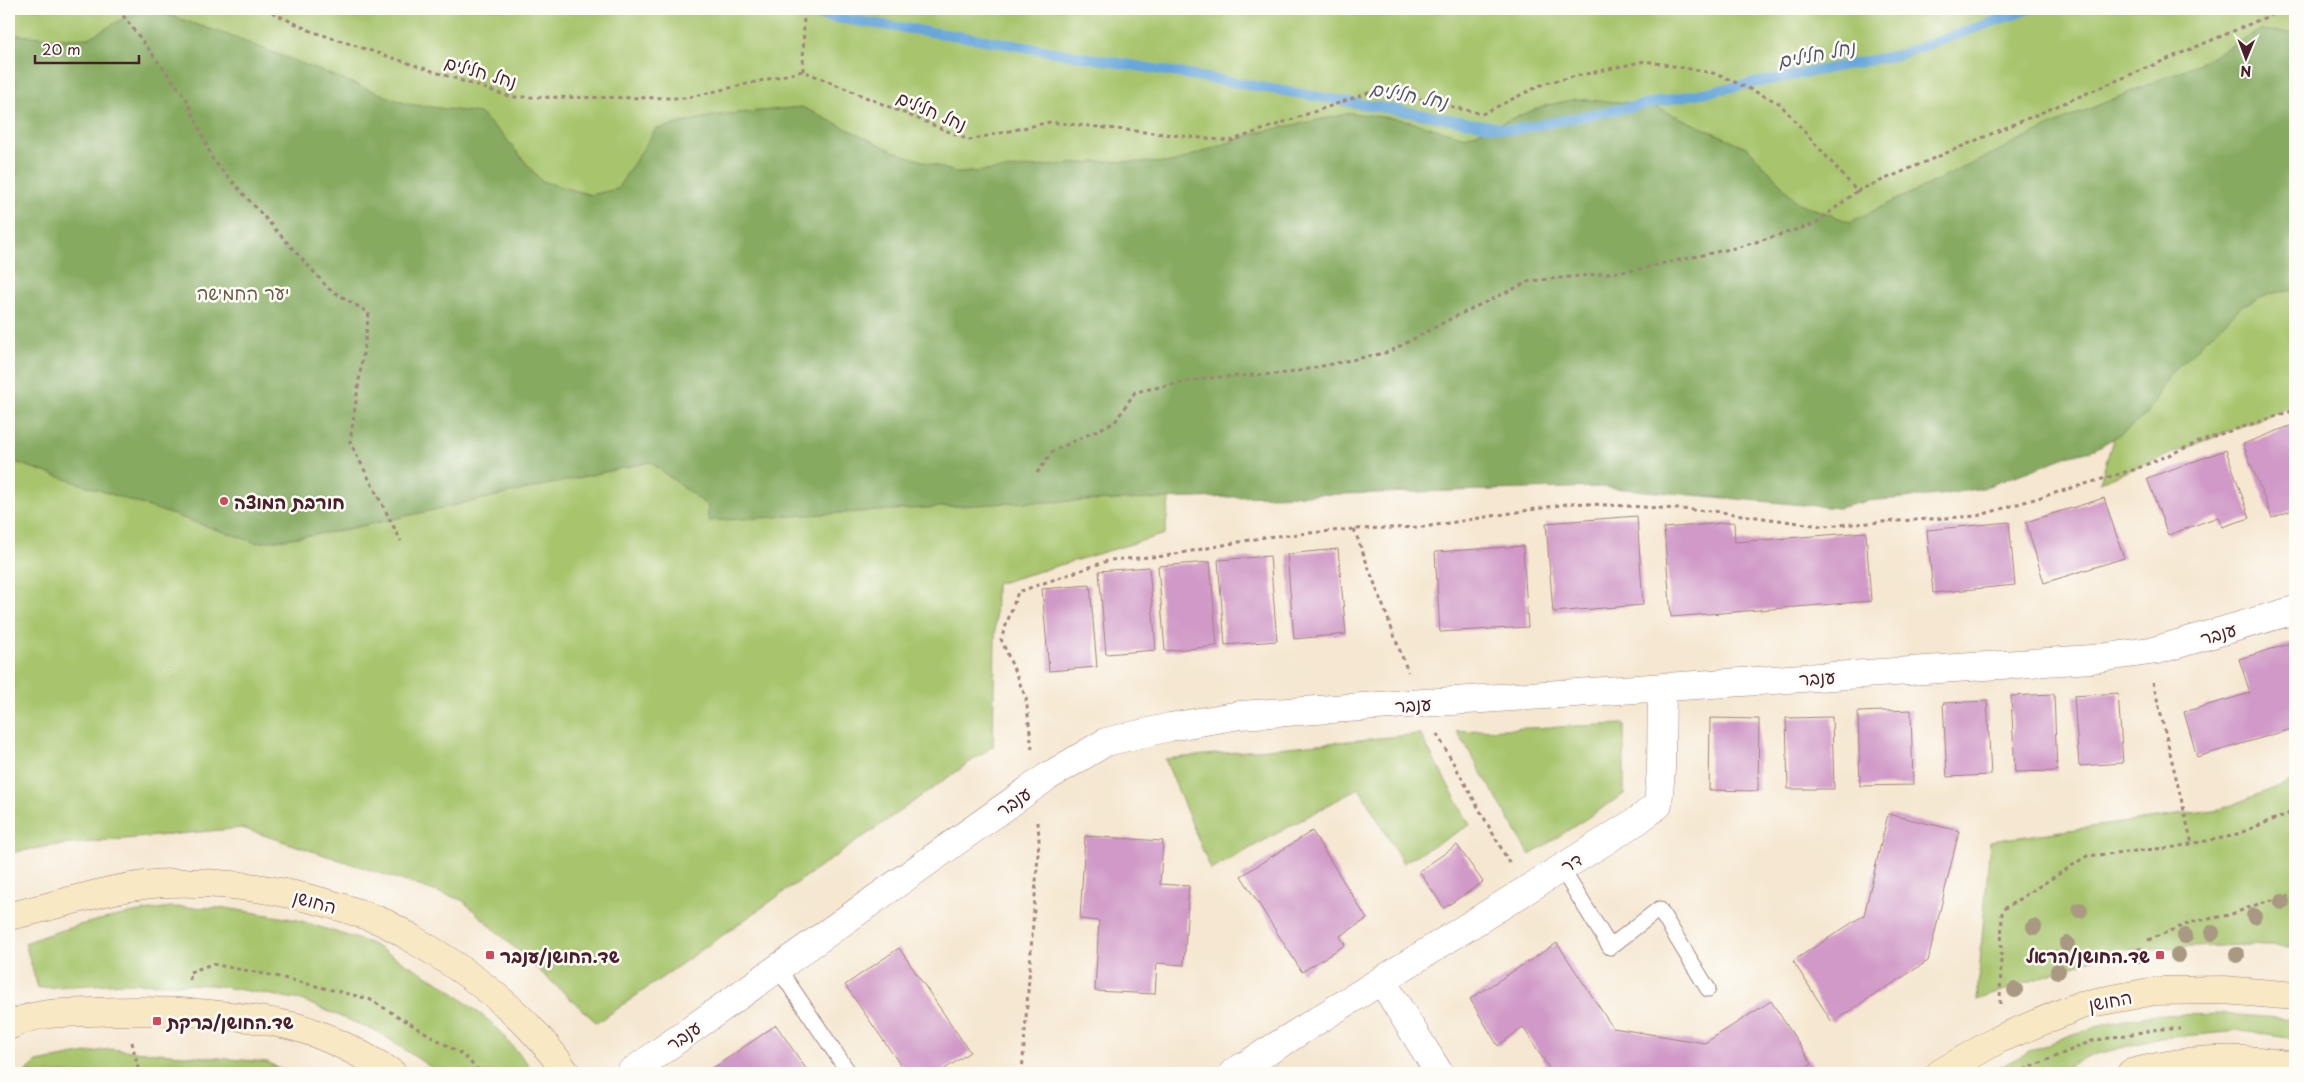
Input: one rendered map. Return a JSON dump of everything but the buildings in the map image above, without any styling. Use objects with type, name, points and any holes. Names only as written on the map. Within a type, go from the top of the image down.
[{"type":"street","name":"ענבר","points":[[630,1073],[1036,785],[1106,742],[1170,727],[1240,715],[2092,659],[2146,651],[2229,630],[2295,610]]},
{"type":"street","name":"דר","points":[[1233,1073],[1637,821],[1658,804],[1661,769],[1662,687]]},
{"type":"street","name":"החושן","points":[[9,916],[117,890],[170,883],[228,884],[304,896],[380,920],[456,964],[510,1007],[566,1073]]},
{"type":"street","points":[[1382,981],[1439,1073]]},
{"type":"street","name":"החושן","points":[[1940,1073],[1999,1039],[2081,1005],[2155,991],[2224,990],[2295,996]]},
{"type":"street","points":[[9,1026],[43,1014],[125,1010],[210,1012],[294,1027],[367,1057],[392,1073]]},
{"type":"street","points":[[2131,1073],[2164,1064],[2241,1058],[2273,1061],[2295,1067]]},
{"type":"lane","points":[[1561,868],[1610,946],[1659,909],[1708,989]]},
{"type":"lane","points":[[778,968],[849,1073]]},
{"type":"path","points":[[118,9],[186,98],[213,160],[329,289],[369,313],[350,442],[401,541]]},
{"type":"path","name":"נחל חלילים","points":[[265,9],[311,32],[511,97],[686,98],[803,71],[969,140],[1050,122],[1230,141],[1379,89],[1482,114],[1545,83],[1645,60],[1718,74],[1779,103],[1857,191]]},
{"type":"path","points":[[803,71],[804,9]]},
{"type":"path","points":[[1037,473],[1053,451],[1115,422],[1135,392],[1205,378],[1289,374],[1389,352],[1452,318],[1530,281],[1629,270],[1739,246],[1814,224],[1857,191],[2285,9]]},
{"type":"path","points":[[1022,1073],[1039,841],[1036,785],[1026,698],[1001,639],[1018,592],[1110,560],[1165,556],[1266,537],[1354,529],[1424,527],[1574,504],[1713,510],[1821,526],[1977,516],[2136,469],[2208,438],[2295,410]]},
{"type":"path","points":[[2146,651],[2192,844]]},
{"type":"path","points":[[1999,1039],[2002,910],[2087,856],[2192,844],[2232,836],[2295,811]]},
{"type":"path","points":[[2148,940],[2192,922],[2229,915],[2264,902],[2295,895]]},
{"type":"green space","points":[[9,9],[2295,9],[2295,52],[1856,242],[595,225],[9,68]]},
{"type":"green space","name":"יער החמישה","points":[[140,9],[150,9],[225,34],[407,104],[479,113],[503,135],[541,181],[591,195],[617,189],[656,129],[717,115],[802,107],[893,151],[958,173],[1107,161],[1171,163],[1255,133],[1351,113],[1399,119],[1466,137],[1541,107],[1574,99],[1649,104],[1748,148],[1798,203],[1850,222],[2063,120],[2197,64],[2261,30],[2295,33],[2295,290],[2273,293],[2243,305],[2170,374],[2146,415],[2121,434],[2095,449],[2071,455],[1983,488],[1939,495],[1867,501],[1838,508],[1602,487],[1009,503],[708,521],[708,506],[650,462],[339,531],[257,543],[9,460],[9,34],[61,39],[89,38]]},
{"type":"green space","points":[[2295,270],[2295,405],[2100,482],[2134,372]]},
{"type":"green space","points":[[9,449],[676,452],[1172,476],[1165,534],[996,584],[993,746],[597,1023],[462,900],[242,828],[51,846],[9,853]]},
{"type":"green space","points":[[1624,724],[1624,794],[1530,855],[1457,731]]},
{"type":"green space","points":[[1420,734],[1470,825],[1403,863],[1359,788],[1211,870],[1165,759]]},
{"type":"green space","points":[[2295,780],[2295,947],[2242,945],[2118,950],[1977,1000],[1990,841],[2221,809]]},
{"type":"green space","points":[[171,907],[226,908],[298,920],[370,943],[442,984],[493,1024],[536,1073],[439,1073],[380,1033],[301,1000],[212,985],[125,983],[38,988],[25,943],[61,930],[97,921]]},
{"type":"green space","points":[[2223,1014],[2295,1019],[2295,1039],[2241,1031],[2160,1038],[2097,1054],[2050,1073],[1989,1073],[2049,1043],[2092,1028],[2158,1015]]},
{"type":"green space","points":[[109,1049],[267,1062],[287,1073],[24,1073],[37,1062]]},
{"type":"waterway","name":"נחל חלילים","points":[[775,9],[978,39],[1513,130],[1898,55],[2030,9]]},
{"type":"place","name":"חורבת המוצה","points":[[224,501]]},
{"type":"place","name":"שד.החושן/ענבר","points":[[490,955]]},
{"type":"place","name":"שד.החושן/הראל","points":[[2160,955]]},
{"type":"place","name":"שד.החושן/ברקת","points":[[157,1021]]}]
